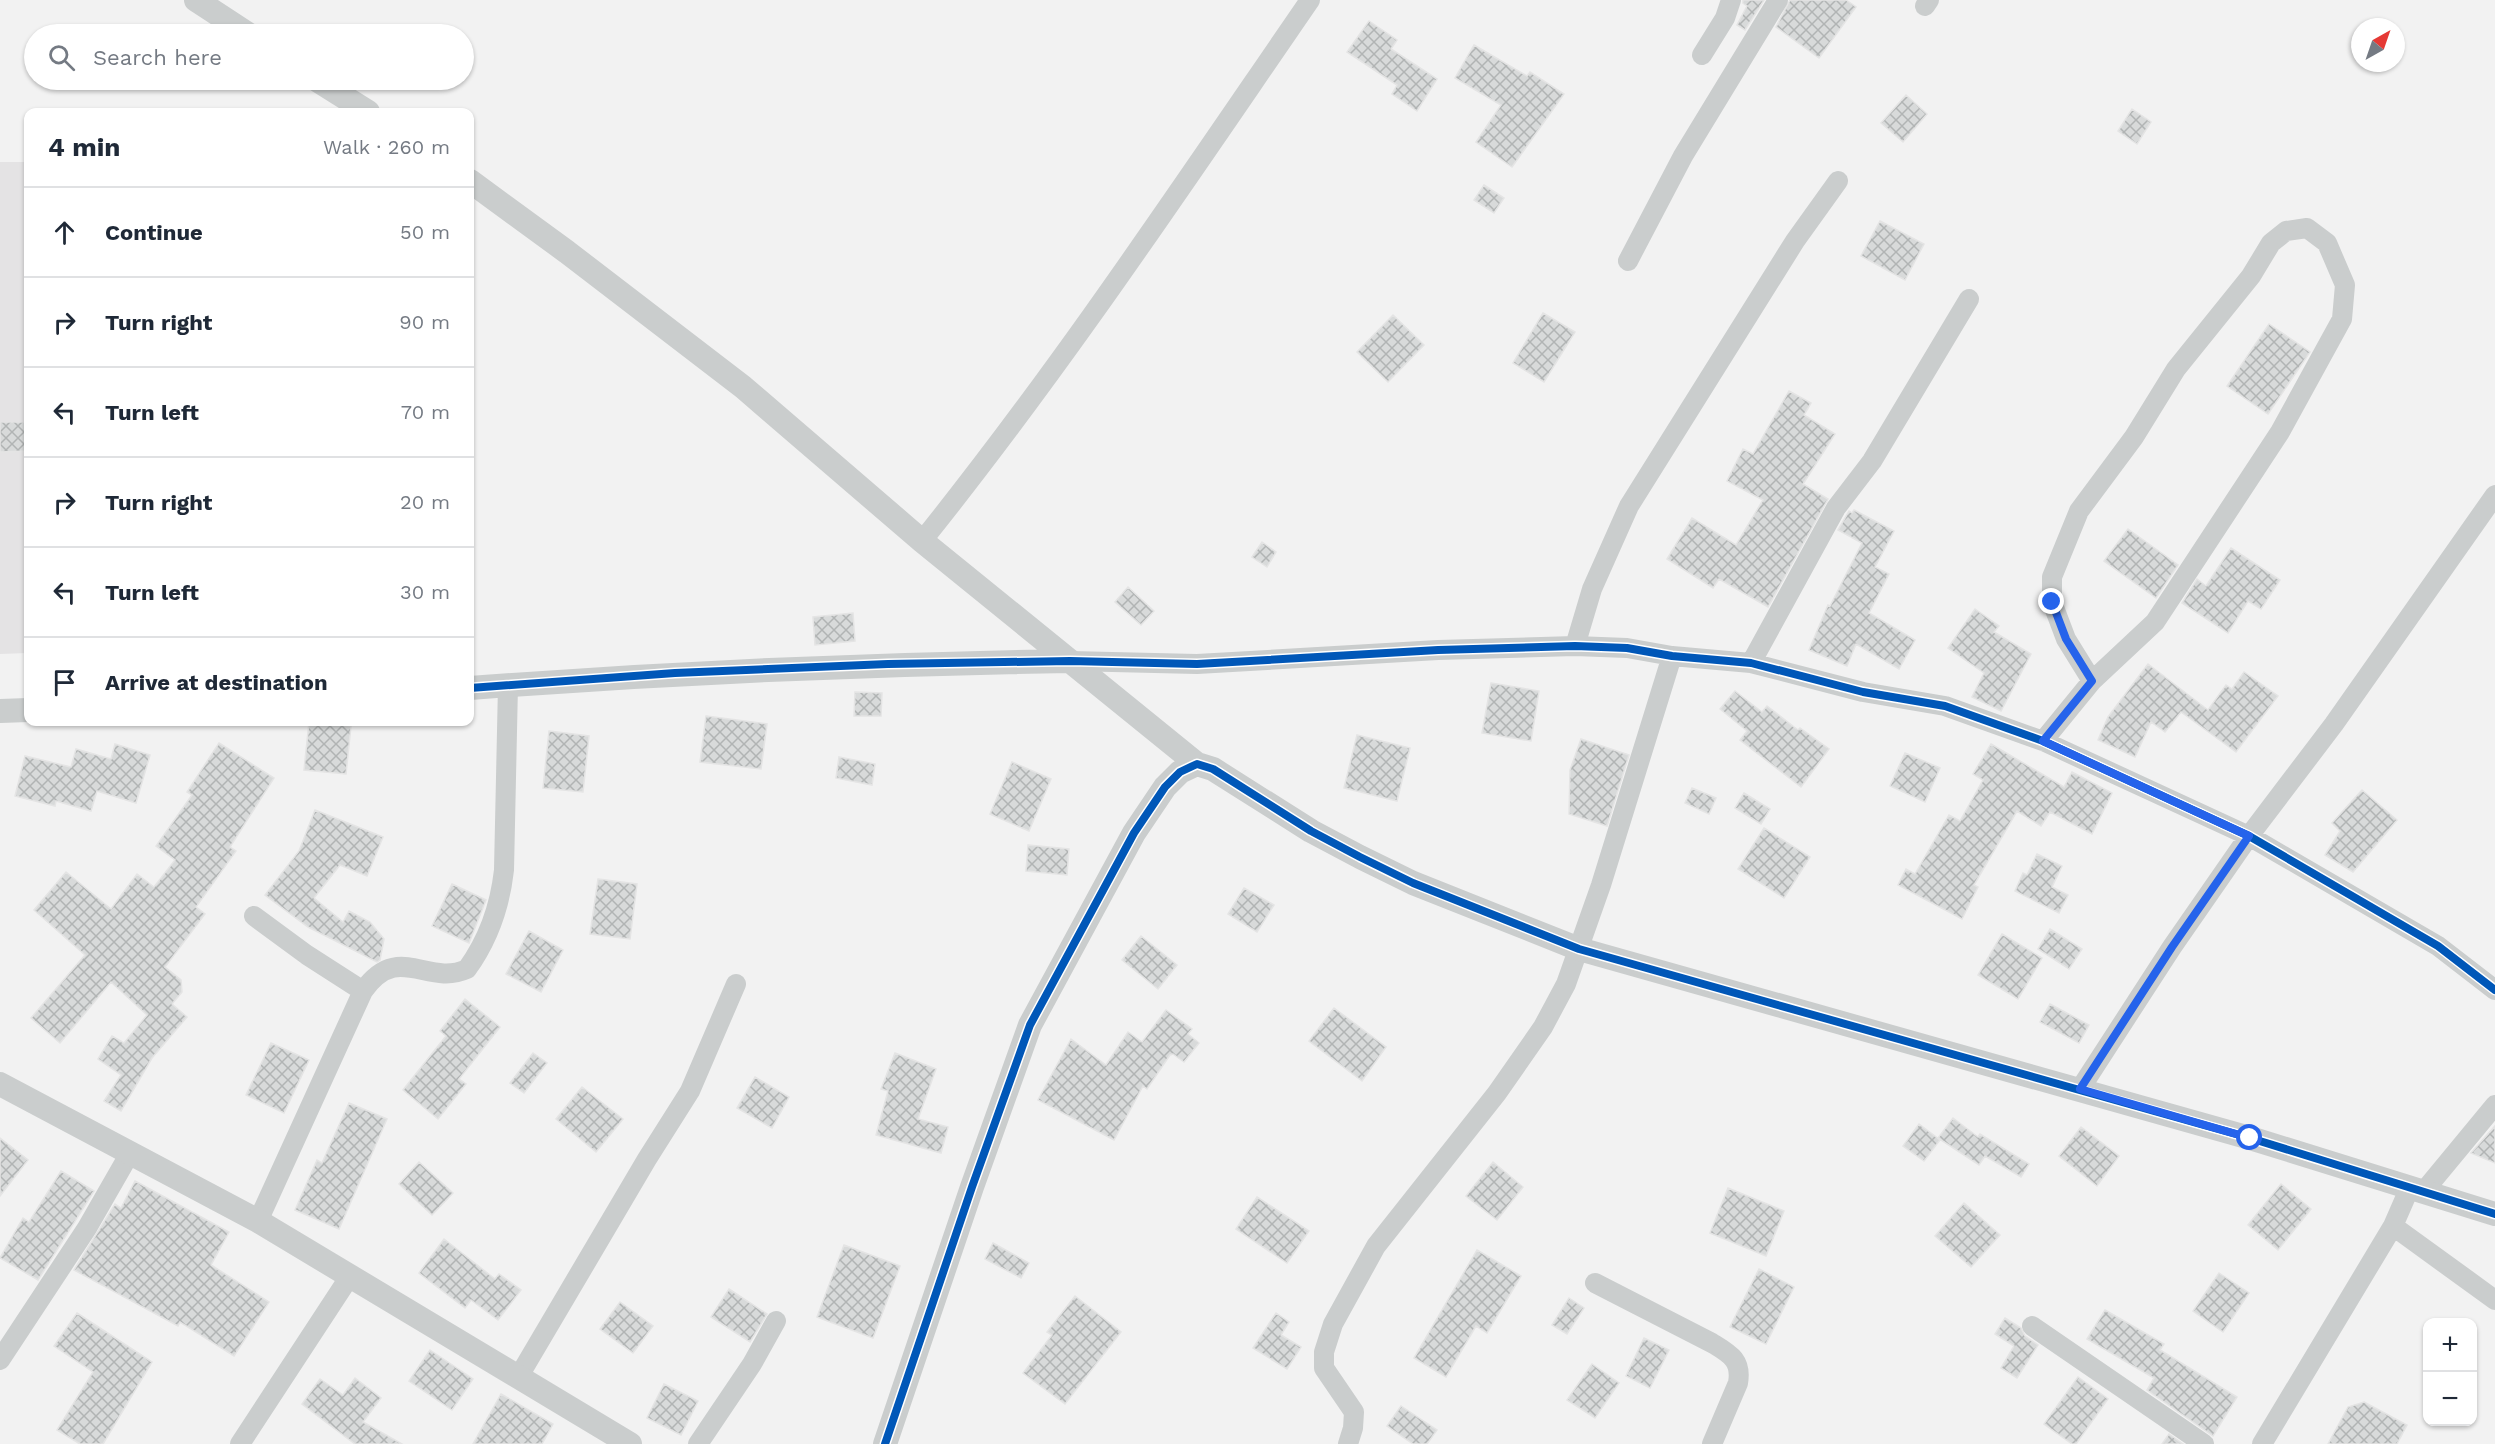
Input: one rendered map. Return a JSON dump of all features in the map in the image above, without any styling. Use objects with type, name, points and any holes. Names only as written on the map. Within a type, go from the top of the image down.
[{"type":"street","points":[[196,0],[233,24]]},
{"type":"street","points":[[922,541],[1086,324],[1310,0]]},
{"type":"street","points":[[1702,54],[1725,18],[1731,0]]},
{"type":"street","points":[[1628,261],[1683,156],[1778,0]]},
{"type":"street","points":[[333,90],[362,108]]},
{"type":"street","points":[[1575,646],[1592,589],[1629,506],[1795,241],[1838,181]]},
{"type":"street","points":[[474,185],[567,252],[743,387],[922,541],[1197,764],[1213,769],[1311,831],[1413,883],[1580,948],[2250,1138],[2495,1214]]},
{"type":"street","points":[[2043,741],[2092,681],[2156,622],[2280,432],[2342,319],[2345,285],[2327,243],[2307,228],[2286,231],[2271,243],[2251,276],[2176,369],[2133,437],[2079,511],[2052,576],[2052,602],[2066,639],[2092,681]]},
{"type":"street","points":[[1751,663],[1836,508],[1872,461],[1969,298]]},
{"type":"street","points":[[2080,1089],[2172,947],[2249,836],[2334,724],[2495,495]]},
{"type":"street","points":[[474,688],[675,673],[876,664],[1070,661],[1197,664],[1438,650],[1575,646],[1627,648],[1672,656],[1751,663],[1863,692],[1946,706],[2043,741],[2249,836],[2438,946],[2495,990]]},
{"type":"street","points":[[1348,1444],[1353,1428],[1353,1412],[1324,1368],[1324,1352],[1333,1324],[1376,1246],[1497,1093],[1543,1027],[1566,984],[1580,948],[1672,656]]},
{"type":"street","points":[[258,1221],[363,992],[379,974],[395,966],[416,968],[446,976],[467,969],[490,927],[501,893],[504,870],[508,685]]},
{"type":"street","points":[[0,711],[24,710]]},
{"type":"street","points":[[885,1444],[972,1187],[1030,1025],[1134,833],[1165,787],[1180,772],[1197,764]]},
{"type":"street","points":[[254,916],[363,992]]},
{"type":"street","points":[[519,1376],[690,1091],[736,984]]},
{"type":"street","points":[[0,1084],[258,1221],[630,1444]]},
{"type":"street","points":[[2262,1444],[2417,1190],[2495,1105]]},
{"type":"street","points":[[0,1360],[87,1228],[130,1153]]},
{"type":"street","points":[[2393,1226],[2495,1300]]},
{"type":"street","points":[[240,1444],[350,1276]]},
{"type":"street","points":[[1595,1283],[1712,1342],[1730,1354],[1737,1363],[1740,1373],[1738,1383],[1712,1444]]},
{"type":"street","points":[[698,1444],[752,1364],[776,1321]]},
{"type":"street","points":[[2032,1326],[2204,1444]]},
{"type":"shaded area","points":[[0,162],[24,162],[24,653],[0,654]]},
{"type":"building","points":[[1743,0],[1764,0],[1745,30],[1737,25],[1747,6]]},
{"type":"building","points":[[1790,0],[1846,0],[1856,7],[1819,58],[1776,27]]},
{"type":"building","points":[[1369,21],[1397,40],[1391,49],[1437,79],[1417,111],[1392,94],[1397,85],[1347,52]]},
{"type":"building","points":[[1474,45],[1527,76],[1530,72],[1564,94],[1512,167],[1476,142],[1501,105],[1455,78]]},
{"type":"building","points":[[1906,95],[1927,114],[1903,142],[1881,123]]},
{"type":"building","points":[[2132,109],[2151,122],[2137,144],[2118,131]]},
{"type":"building","points":[[1484,185],[1504,198],[1494,213],[1474,200]]},
{"type":"building","points":[[1880,221],[1924,244],[1905,280],[1861,256]]},
{"type":"building","points":[[1543,313],[1575,332],[1544,382],[1513,363]]},
{"type":"building","points":[[1393,315],[1424,345],[1388,382],[1357,352]]},
{"type":"building","points":[[2269,324],[2310,352],[2268,414],[2227,386]]},
{"type":"building","points":[[1789,391],[1811,403],[1804,415],[1835,434],[1803,484],[1828,499],[1768,607],[1719,579],[1713,588],[1667,559],[1692,518],[1736,545],[1763,500],[1727,481],[1743,449],[1753,454]]},
{"type":"building","points":[[0,422],[24,422],[24,451],[0,452]]},
{"type":"building","points":[[1854,510],[1894,531],[1875,567],[1889,574],[1869,613],[1915,640],[1899,669],[1856,644],[1847,666],[1809,650],[1828,605],[1830,606],[1862,543],[1838,530],[1849,511],[1852,513]]},
{"type":"building","points":[[2128,529],[2178,565],[2156,598],[2104,561]]},
{"type":"building","points":[[1262,542],[1276,552],[1267,567],[1252,557]]},
{"type":"building","points":[[2231,548],[2280,580],[2261,609],[2248,601],[2228,633],[2182,603],[2197,579],[2206,586]]},
{"type":"building","points":[[1128,587],[1154,611],[1141,625],[1115,602]]},
{"type":"building","points":[[1975,609],[1999,626],[1994,632],[2031,654],[2001,711],[1972,697],[1984,673],[1948,648]]},
{"type":"building","points":[[853,613],[855,641],[815,645],[813,617]]},
{"type":"building","points":[[2148,664],[2208,710],[2226,685],[2232,689],[2244,672],[2278,696],[2236,752],[2181,712],[2165,732],[2151,722],[2135,757],[2098,740],[2108,717]]},
{"type":"building","points":[[1491,683],[1539,691],[1531,741],[1482,733]]},
{"type":"building","points":[[1735,691],[1762,712],[1767,706],[1798,730],[1800,728],[1829,749],[1801,787],[1740,740],[1747,731],[1720,709]]},
{"type":"building","points":[[855,692],[882,693],[881,716],[854,716]]},
{"type":"building","points":[[706,716],[767,724],[761,769],[700,762]]},
{"type":"building","points":[[309,726],[351,726],[346,774],[304,770]]},
{"type":"building","points":[[549,731],[589,736],[583,792],[543,788]]},
{"type":"building","points":[[1357,735],[1410,748],[1397,801],[1344,788]]},
{"type":"building","points":[[1581,739],[1629,755],[1607,826],[1569,814],[1570,770]]},
{"type":"building","points":[[219,743],[274,778],[230,847],[236,851],[196,907],[205,914],[165,967],[181,980],[182,992],[172,1004],[187,1017],[152,1058],[121,1111],[104,1101],[121,1075],[98,1059],[112,1036],[124,1043],[147,1015],[111,982],[60,1043],[31,1018],[85,955],[34,910],[66,872],[111,909],[137,874],[154,887],[175,860],[156,846],[192,795],[187,792]]},
{"type":"building","points":[[115,744],[150,755],[136,803],[97,791],[91,811],[56,801],[55,806],[15,796],[25,756],[71,767],[76,749],[111,759]]},
{"type":"building","points":[[1991,744],[2064,787],[2072,772],[2112,793],[2092,834],[2050,812],[2041,826],[2017,811],[1974,885],[1978,887],[1962,919],[1898,885],[1906,869],[1915,874],[1949,815],[1960,821],[1983,780],[1973,774]]},
{"type":"building","points":[[1905,753],[1940,768],[1925,802],[1890,786]]},
{"type":"building","points":[[839,757],[875,764],[872,785],[836,778]]},
{"type":"building","points":[[1012,762],[1051,779],[1029,831],[990,814]]},
{"type":"building","points":[[1692,788],[1716,798],[1709,814],[1685,803]]},
{"type":"building","points":[[2362,790],[2397,820],[2353,872],[2325,855],[2340,831],[2332,823]]},
{"type":"building","points":[[1744,793],[1770,809],[1761,824],[1735,808]]},
{"type":"building","points":[[315,810],[383,837],[367,876],[340,865],[314,898],[343,922],[349,911],[370,922],[384,939],[380,960],[377,962],[308,927],[265,895],[299,851]]},
{"type":"building","points":[[1764,828],[1810,857],[1784,898],[1738,869]]},
{"type":"building","points":[[1028,845],[1069,849],[1067,875],[1026,871]]},
{"type":"building","points":[[2037,854],[2062,866],[2052,887],[2068,895],[2059,913],[2015,891],[2023,873],[2027,875]]},
{"type":"building","points":[[598,879],[637,884],[630,939],[590,934]]},
{"type":"building","points":[[452,884],[486,900],[469,943],[432,926]]},
{"type":"building","points":[[1244,888],[1274,905],[1257,932],[1228,914]]},
{"type":"building","points":[[2050,929],[2082,949],[2069,969],[2038,949]]},
{"type":"building","points":[[529,931],[563,950],[541,992],[506,974]]},
{"type":"building","points":[[2002,934],[2042,958],[2018,999],[1978,975]]},
{"type":"building","points":[[1141,936],[1177,965],[1158,989],[1122,960]]},
{"type":"building","points":[[465,999],[500,1027],[459,1079],[466,1084],[438,1119],[403,1090],[446,1036],[440,1031]]},
{"type":"building","points":[[2050,1004],[2089,1025],[2079,1043],[2040,1022]]},
{"type":"building","points":[[1334,1008],[1386,1047],[1362,1081],[1309,1041]]},
{"type":"building","points":[[1166,1010],[1192,1029],[1188,1034],[1199,1043],[1184,1062],[1173,1054],[1170,1055],[1147,1089],[1143,1086],[1114,1140],[1038,1100],[1071,1039],[1106,1065],[1128,1032],[1142,1042]]},
{"type":"building","points":[[271,1043],[309,1060],[284,1113],[246,1095]]},
{"type":"building","points":[[533,1053],[547,1063],[524,1093],[510,1083]]},
{"type":"building","points":[[895,1053],[936,1069],[918,1119],[948,1127],[941,1153],[876,1135],[888,1091],[881,1089]]},
{"type":"building","points":[[755,1077],[789,1097],[772,1128],[737,1108]]},
{"type":"building","points":[[582,1087],[623,1119],[596,1152],[556,1119]]},
{"type":"building","points":[[349,1103],[387,1119],[339,1229],[295,1210],[317,1160],[322,1163]]},
{"type":"building","points":[[1953,1118],[1978,1137],[1980,1134],[2029,1164],[2021,1177],[1985,1156],[1979,1165],[1938,1138]]},
{"type":"building","points":[[1919,1124],[1940,1140],[1924,1161],[1903,1146]]},
{"type":"building","points":[[2495,1126],[2495,1163],[2471,1153]]},
{"type":"building","points":[[2081,1127],[2119,1156],[2097,1186],[2059,1156]]},
{"type":"building","points":[[0,1138],[28,1160],[0,1196]]},
{"type":"building","points":[[419,1162],[453,1193],[432,1215],[399,1184]]},
{"type":"building","points":[[1493,1162],[1523,1187],[1497,1220],[1466,1196]]},
{"type":"building","points":[[61,1171],[94,1191],[38,1280],[0,1258],[23,1218],[29,1222]]},
{"type":"building","points":[[135,1181],[229,1232],[211,1265],[269,1302],[234,1356],[180,1322],[178,1326],[74,1270],[115,1204],[121,1208]]},
{"type":"building","points":[[2281,1184],[2311,1209],[2278,1250],[2248,1225]]},
{"type":"building","points":[[1728,1188],[1784,1211],[1766,1256],[1710,1233]]},
{"type":"building","points":[[1257,1197],[1309,1231],[1287,1263],[1236,1229]]},
{"type":"building","points":[[1964,1203],[2000,1235],[1971,1267],[1935,1236]]},
{"type":"building","points":[[444,1239],[495,1279],[499,1274],[521,1290],[498,1320],[471,1300],[465,1308],[419,1273]]},
{"type":"building","points":[[993,1243],[1029,1263],[1021,1278],[985,1259]]},
{"type":"building","points":[[844,1245],[900,1266],[873,1338],[817,1317]]},
{"type":"building","points":[[1477,1250],[1521,1276],[1487,1333],[1476,1326],[1446,1377],[1414,1358]]},
{"type":"building","points":[[1759,1269],[1794,1287],[1766,1344],[1730,1327]]},
{"type":"building","points":[[2219,1273],[2249,1293],[2223,1332],[2193,1311]]},
{"type":"building","points":[[729,1289],[767,1314],[750,1342],[711,1317]]},
{"type":"building","points":[[1075,1296],[1121,1332],[1065,1404],[1023,1373],[1052,1335],[1047,1332]]},
{"type":"building","points":[[1569,1298],[1584,1308],[1567,1334],[1552,1325]]},
{"type":"building","points":[[620,1302],[653,1326],[633,1353],[600,1329]]},
{"type":"building","points":[[2105,1310],[2164,1344],[2160,1350],[2237,1397],[2213,1436],[2147,1390],[2154,1378],[2087,1339]]},
{"type":"building","points":[[77,1313],[152,1362],[103,1444],[80,1444],[57,1430],[93,1372],[54,1346]]},
{"type":"building","points":[[1276,1313],[1289,1322],[1281,1335],[1301,1347],[1287,1369],[1253,1348]]},
{"type":"building","points":[[2005,1318],[2021,1328],[2025,1336],[2038,1345],[2017,1378],[2001,1368],[2014,1346],[1995,1334]]},
{"type":"building","points":[[1644,1338],[1669,1350],[1650,1388],[1626,1376]]},
{"type":"building","points":[[430,1350],[473,1379],[452,1410],[409,1381]]},
{"type":"building","points":[[1592,1364],[1619,1383],[1595,1418],[1567,1400]]},
{"type":"building","points":[[2078,1377],[2108,1399],[2076,1444],[2072,1444],[2044,1424]]},
{"type":"building","points":[[355,1378],[381,1398],[363,1422],[402,1444],[355,1444],[302,1404],[320,1379],[343,1395]]},
{"type":"building","points":[[664,1384],[698,1401],[681,1435],[647,1418]]},
{"type":"building","points":[[501,1394],[553,1424],[542,1444],[473,1444]]},
{"type":"building","points":[[2364,1402],[2407,1425],[2397,1444],[2328,1444],[2348,1407]]},
{"type":"building","points":[[1401,1406],[1437,1430],[1427,1444],[1413,1444],[1387,1426]]},
{"type":"building","points":[[2169,1434],[2183,1444],[2162,1444]]},
{"type":"cycle path","points":[[474,688],[675,673],[888,664],[1070,661],[1197,664],[1438,650],[1575,646],[1627,648],[1672,656],[1751,663],[1863,692],[1945,706],[2043,741],[2249,836],[2438,946],[2495,990]]},
{"type":"cycle path","points":[[885,1444],[972,1187],[1030,1025],[1134,833],[1165,787],[1180,772],[1197,764],[1213,769],[1311,831],[1413,883],[1579,949],[2250,1138],[2495,1214]]},
{"type":"route","points":[[2052,602],[2066,639],[2092,681],[2043,741],[2249,836],[2172,947],[2080,1089],[2250,1138]]}]
